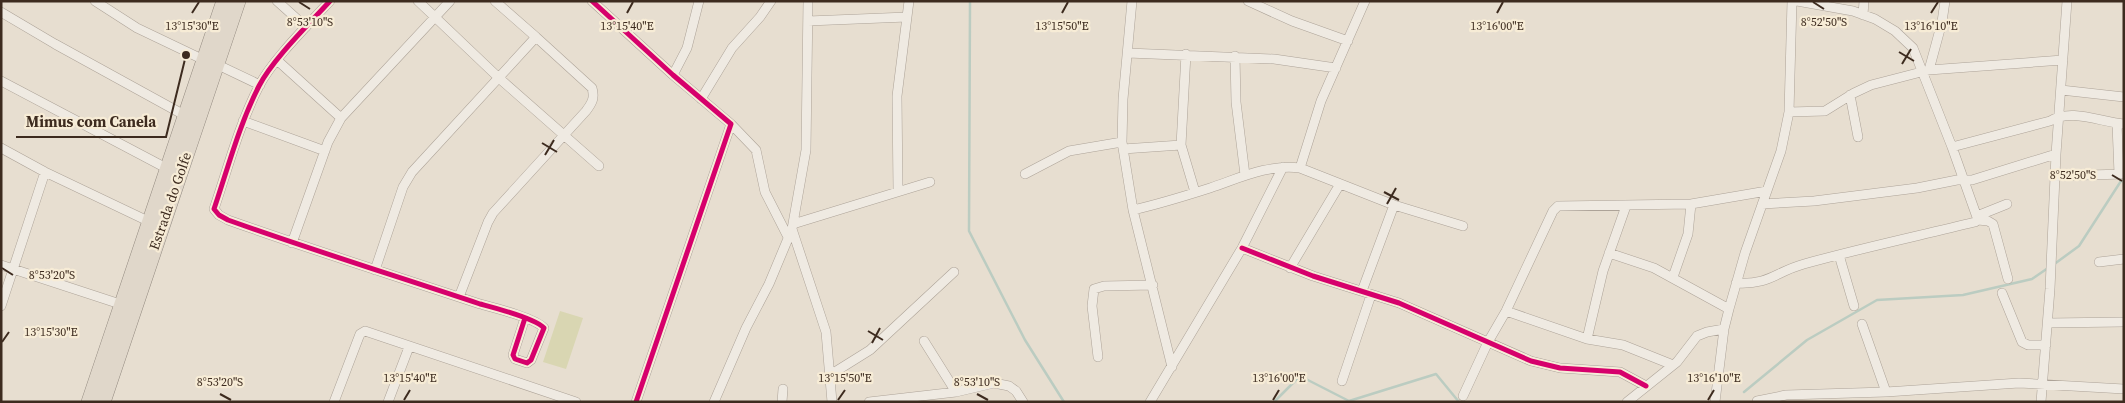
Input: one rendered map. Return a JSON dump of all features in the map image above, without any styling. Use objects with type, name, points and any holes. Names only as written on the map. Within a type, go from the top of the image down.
[{"type":"highway","name":"Estrada do Golfe","points":[[103,402],[210,62],[224,1]]},
{"type":"highway","name":"Estrada do Golfe","points":[[89,402],[186,116],[238,1]]},
{"type":"street","points":[[95,1],[138,28],[260,85]]},
{"type":"street","points":[[277,1],[306,27]]},
{"type":"street","points":[[330,1],[306,27],[260,85],[243,121],[214,209],[219,215],[228,220],[292,243],[525,318],[540,324],[544,328],[531,360],[527,363],[515,359],[513,355],[525,318]]},
{"type":"street","points":[[418,1],[499,78],[599,166]]},
{"type":"street","points":[[292,243],[325,151],[341,118],[450,1]]},
{"type":"street","points":[[459,297],[493,213],[592,104],[594,96],[592,88],[495,1]]},
{"type":"street","points":[[592,1],[731,124],[756,150],[765,192],[791,230],[826,332],[832,402]]},
{"type":"street","points":[[673,74],[687,48],[699,1]]},
{"type":"street","points":[[701,99],[732,48],[760,17],[771,1]]},
{"type":"street","points":[[714,402],[746,328],[769,284],[791,230],[806,150],[808,1]]},
{"type":"street","points":[[898,191],[896,114],[909,1]]},
{"type":"street","points":[[1132,1],[1123,99],[1122,146],[1133,210],[1172,367]]},
{"type":"street","points":[[1248,1],[1292,21],[1348,41]]},
{"type":"street","points":[[1300,168],[1322,102],[1365,1]]},
{"type":"street","points":[[1715,402],[1724,330],[1729,309],[1781,151],[1789,112],[1792,1]]},
{"type":"street","points":[[1797,1],[1819,4],[1863,15],[1884,24],[1906,40],[1926,70],[1963,180],[1978,218]]},
{"type":"street","points":[[1863,15],[1864,1]]},
{"type":"street","points":[[1926,70],[1945,1]]},
{"type":"street","points":[[2041,402],[2052,264],[2062,60],[2068,1]]},
{"type":"street","points":[[1,12],[54,44],[186,116]]},
{"type":"street","points":[[808,21],[906,17]]},
{"type":"street","points":[[375,270],[407,179],[419,163],[536,38]]},
{"type":"street","points":[[1128,53],[1235,56],[1301,62],[1336,68]]},
{"type":"street","points":[[1186,54],[1181,145],[1195,192]]},
{"type":"street","points":[[1235,56],[1236,102],[1245,175]]},
{"type":"street","points":[[1789,112],[1825,110],[1850,95],[1880,82],[1926,70],[2062,60]]},
{"type":"street","points":[[278,61],[341,118]]},
{"type":"street","points":[[1,81],[168,170]]},
{"type":"street","points":[[2061,90],[2124,97]]},
{"type":"street","points":[[1850,95],[1858,137]]},
{"type":"street","points":[[1952,147],[2050,121],[2059,116],[2070,115],[2120,124],[2121,174],[2055,176]]},
{"type":"street","points":[[243,121],[325,151]]},
{"type":"street","points":[[636,402],[731,124]]},
{"type":"street","points":[[1026,174],[1069,151],[1122,146],[1181,145]]},
{"type":"street","points":[[1,148],[45,172],[150,222]]},
{"type":"street","points":[[1762,204],[1814,201],[1972,180],[2056,154]]},
{"type":"street","points":[[1133,210],[1245,175],[1283,167],[1300,168],[1394,205],[1464,226]]},
{"type":"street","points":[[1150,402],[1242,248],[1283,167]]},
{"type":"street","points":[[1,306],[45,172]]},
{"type":"street","points":[[791,230],[898,191],[930,182]]},
{"type":"street","points":[[1290,268],[1340,184]]},
{"type":"street","points":[[1463,396],[1488,342],[1506,311],[1558,206],[1691,204],[1767,192]]},
{"type":"street","points":[[1673,277],[1688,234],[1691,204]]},
{"type":"street","points":[[1736,283],[1753,284],[1764,282],[1803,264],[1975,222],[1978,218],[2007,204]]},
{"type":"street","points":[[1342,381],[1366,293],[1394,205]]},
{"type":"street","points":[[1587,339],[1600,280],[1626,206]]},
{"type":"street","points":[[1978,218],[1993,224],[2008,279]]},
{"type":"street","points":[[1242,248],[1290,268],[1399,303],[1511,354],[1545,365],[1570,369],[1615,371],[1646,386]]},
{"type":"street","points":[[1610,253],[1643,263],[1673,277],[1729,309]]},
{"type":"street","points":[[1838,255],[1854,306]]},
{"type":"street","points":[[2099,262],[2124,259]]},
{"type":"street","points":[[1,265],[122,305]]},
{"type":"street","points":[[830,375],[870,350],[954,272]]},
{"type":"street","points":[[1098,357],[1092,306],[1094,289],[1104,286],[1153,285]]},
{"type":"street","points":[[2002,293],[2022,342],[2028,345],[2046,345]]},
{"type":"street","points":[[1506,311],[1587,339],[1623,345],[1673,365]]},
{"type":"street","points":[[2048,323],[2124,322]]},
{"type":"street","points":[[1862,324],[1886,392]]},
{"type":"street","points":[[1627,402],[1673,365],[1697,336],[1707,332],[1724,330]]},
{"type":"street","points":[[334,402],[362,332],[366,331],[576,402]]},
{"type":"street","points":[[924,341],[956,392]]},
{"type":"street","points":[[388,402],[409,347]]},
{"type":"street","points":[[869,402],[956,392],[994,383],[1002,383],[1016,391],[1023,402]]},
{"type":"street","points":[[1757,401],[1786,395],[1886,392],[2000,384],[2124,388]]},
{"type":"street","points":[[782,402],[783,389]]},
{"type":"street","points":[[542,402],[547,393]]},
{"type":"shaded area","points":[[560,311],[583,318],[566,369],[543,362]]},
{"type":"waterway","points":[[970,1],[969,231],[1025,340],[1064,402]]},
{"type":"waterway","points":[[2053,265],[2079,246],[2121,181],[2124,181]]},
{"type":"waterway","points":[[1744,392],[1807,340],[1877,300],[1963,295],[2032,279],[2048,268]]},
{"type":"waterway","points":[[1274,402],[1300,376],[1349,401],[1436,374],[1459,402]]},
{"type":"cycle path","points":[[330,1],[282,53],[259,86],[240,131],[214,209],[219,215],[228,220],[514,314],[532,321],[539,324],[544,328],[531,360],[527,363],[515,359],[513,355],[525,318]]},
{"type":"cycle path","points":[[592,1],[673,75],[731,124],[636,402]]},
{"type":"cycle path","points":[[1242,248],[1313,276],[1399,303],[1531,361],[1560,368],[1620,372],[1646,386]]},
{"type":"place","name":"Mimus com Canela","points":[[186,55]]}]
